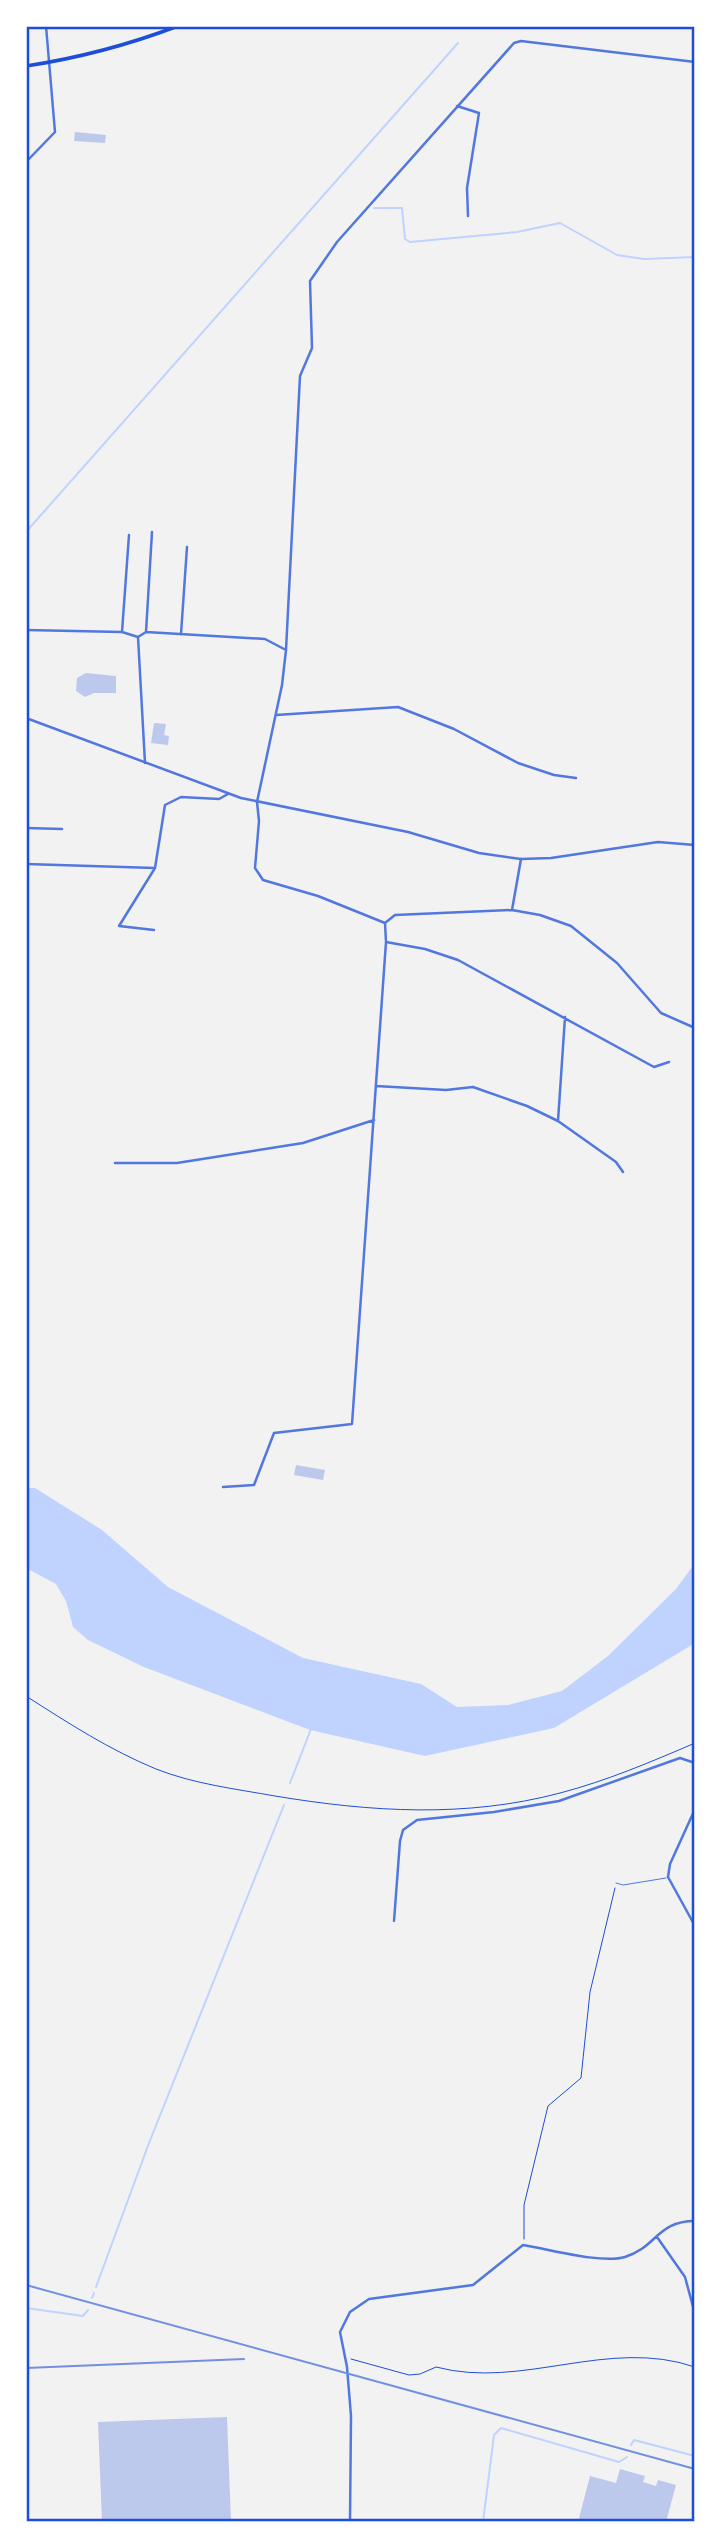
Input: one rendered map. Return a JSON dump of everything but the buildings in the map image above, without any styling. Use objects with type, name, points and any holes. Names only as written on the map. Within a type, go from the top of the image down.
[{"type":"main road","points":[[26,66],[135,42],[178,26]]},
{"type":"street","points":[[26,162],[55,132],[46,26]]},
{"type":"street","points":[[385,923],[318,896],[263,880],[254,868],[259,821],[257,803],[276,715],[286,650],[300,376],[312,348],[310,281],[337,242],[504,51],[517,42],[695,62]]},
{"type":"street","points":[[456,106],[479,113],[467,188],[468,216]]},
{"type":"street","points":[[146,632],[152,532]]},
{"type":"street","points":[[122,632],[129,535]]},
{"type":"street","points":[[181,634],[187,547]]},
{"type":"street","points":[[26,630],[122,632],[138,637],[146,632],[265,639],[286,650]]},
{"type":"street","points":[[138,637],[145,763]]},
{"type":"street","points":[[276,715],[398,707],[454,729],[518,763],[554,775],[576,778]]},
{"type":"street","points":[[26,718],[257,803],[408,832],[479,853],[521,859],[562,857],[658,842],[695,845]]},
{"type":"street","points":[[154,930],[119,926],[155,869],[165,805],[181,797],[219,799],[228,794]]},
{"type":"street","points":[[26,828],[62,829]]},
{"type":"street","points":[[512,910],[521,859]]},
{"type":"street","points":[[26,864],[155,869]]},
{"type":"street","points":[[385,923],[395,915],[512,910],[540,915],[571,926],[617,964],[662,1013],[695,1028]]},
{"type":"street","points":[[223,1487],[254,1485],[274,1433],[352,1424],[386,942],[385,923]]},
{"type":"street","points":[[386,942],[425,949],[458,960],[528,1001],[565,1017],[654,1067],[668,1062]]},
{"type":"street","points":[[558,1121],[565,1017]]},
{"type":"street","points":[[376,1086],[430,1090],[473,1087],[527,1106],[558,1121],[616,1162],[623,1172]]},
{"type":"street","points":[[115,1163],[177,1163],[303,1143],[374,1120]]},
{"type":"street","points":[[394,1921],[400,1841],[403,1829],[417,1820],[535,1806],[589,1791],[680,1758],[695,1763]]},
{"type":"street","points":[[695,1809],[670,1864],[668,1877],[695,1926]]},
{"type":"street","points":[[350,2522],[351,2416],[341,2332],[350,2312],[381,2295],[478,2283],[499,2261],[523,2245],[618,2258],[642,2249],[669,2224],[695,2221]]},
{"type":"street","points":[[657,2237],[685,2277],[695,2314]]},
{"type":"lane","points":[[616,1883],[623,1885],[668,1877]]},
{"type":"path","points":[[26,1696],[116,1750],[176,1776],[292,1798],[393,1811],[454,1810],[542,1797],[608,1778],[695,1743]]},
{"type":"path","points":[[523,2245],[524,2205],[548,2106],[581,2078],[590,1992],[616,1883]]},
{"type":"path","points":[[345,2358],[359,2359],[409,2375],[420,2374],[436,2367],[452,2373],[505,2374],[609,2357],[646,2358],[695,2367]]},
{"type":"water","points":[[26,1488],[35,1488],[102,1530],[168,1587],[303,1658],[421,1684],[457,1707],[508,1705],[562,1691],[608,1656],[676,1589],[695,1563],[695,1643],[554,1728],[425,1756],[310,1730],[144,1667],[88,1640],[73,1627],[66,1601],[56,1584],[26,1568]]},
{"type":"waterway","points":[[26,532],[458,43]]},
{"type":"waterway","points":[[374,208],[402,208],[405,239],[410,242],[517,232],[560,223],[617,255],[644,259],[695,257]]},
{"type":"waterway","points":[[290,1783],[311,1729]]},
{"type":"waterway","points":[[96,2287],[149,2143],[284,1805]]},
{"type":"waterway","points":[[92,2298],[94,2293]]},
{"type":"waterway","points":[[26,2308],[83,2316],[88,2310]]},
{"type":"waterway","points":[[483,2522],[494,2435],[501,2428],[619,2462],[627,2457]]},
{"type":"waterway","points":[[631,2445],[634,2440],[695,2456]]},
{"type":"railway","points":[[26,2285],[695,2469]]},
{"type":"railway","points":[[26,2368],[244,2359]]}]
